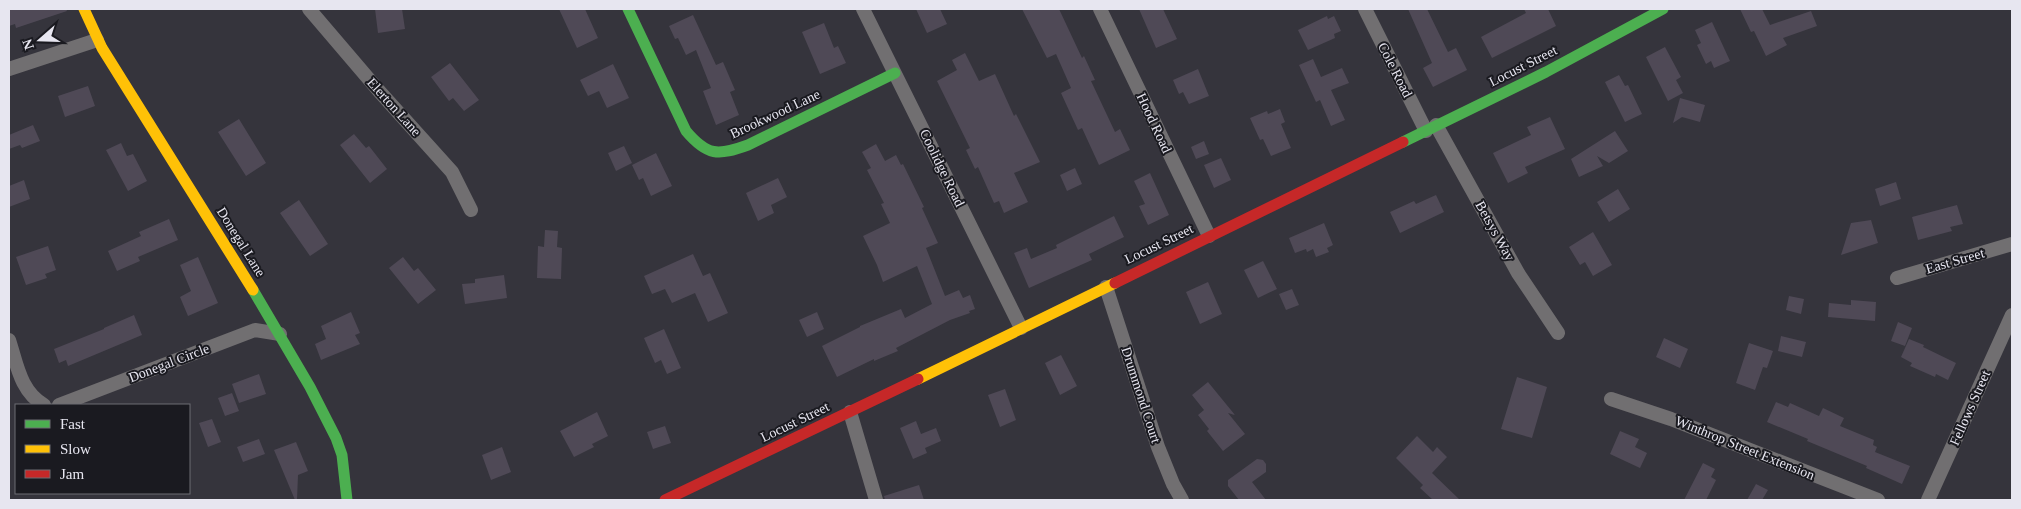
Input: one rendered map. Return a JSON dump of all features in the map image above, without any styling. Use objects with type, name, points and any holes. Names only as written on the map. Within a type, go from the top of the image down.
[{"type":"main road","name":"Donegal Lane","points":[[84,9],[97,40],[280,334],[310,387],[336,438],[342,455],[347,500]]},
{"type":"main road","name":"Brookwood Lane","points":[[628,9],[686,131],[698,146],[710,152],[727,153],[748,145],[895,73]]},
{"type":"main road","name":"Locust Street","points":[[665,500],[850,412],[1546,72],[1663,9]]},
{"type":"street","name":"Elerton Lane","points":[[308,9],[379,92],[452,172],[472,210]]},
{"type":"street","name":"Coolidge Road","points":[[863,9],[1021,328]]},
{"type":"street","name":"Hood Road","points":[[1100,9],[1209,236]]},
{"type":"street","name":"Cole Road","points":[[1365,9],[1431,128]]},
{"type":"street","points":[[9,69],[97,40]]},
{"type":"street","name":"Betsys Way","points":[[1431,128],[1518,273],[1558,333]]},
{"type":"street","name":"East Street","points":[[1897,278],[2012,244]]},
{"type":"street","name":"Drummond Court","points":[[1106,287],[1161,456],[1182,500]]},
{"type":"street","name":"Fellows Street","points":[[1928,500],[2012,315]]},
{"type":"street","name":"Donegal Circle","points":[[62,404],[255,330],[280,334]]},
{"type":"street","points":[[9,340],[22,380],[28,392],[43,404]]},
{"type":"street","name":"Winthrop Street Extension","points":[[1611,399],[1671,419],[1878,500]]},
{"type":"street","points":[[850,412],[876,500]]},
{"type":"building","points":[[9,9],[66,9],[67,11],[16,28],[15,24],[9,26]]},
{"type":"building","points":[[375,9],[402,9],[405,29],[378,33]]},
{"type":"building","points":[[559,9],[585,9],[598,38],[577,48]]},
{"type":"building","points":[[916,9],[940,9],[947,24],[927,33]]},
{"type":"building","points":[[1022,9],[1059,9],[1082,58],[1084,56],[1095,80],[1091,81],[1115,132],[1120,129],[1130,150],[1099,165],[1082,128],[1078,130],[1061,93],[1071,88],[1056,54],[1047,58]]},
{"type":"building","points":[[1139,9],[1163,9],[1177,39],[1156,48]]},
{"type":"building","points":[[1408,9],[1427,9],[1448,52],[1456,48],[1467,70],[1433,87],[1423,68],[1432,63]]},
{"type":"building","points":[[1524,9],[1548,9],[1556,26],[1492,58],[1481,37],[1526,13]]},
{"type":"building","points":[[1740,9],[1762,9],[1770,25],[1811,11],[1817,26],[1783,38],[1787,45],[1766,56],[1754,31],[1751,32]]},
{"type":"building","points":[[693,15],[716,65],[723,62],[735,90],[730,92],[739,115],[716,125],[703,91],[711,88],[696,50],[686,55],[678,38],[675,39],[669,26]]},
{"type":"building","points":[[1327,16],[1328,19],[1334,16],[1341,31],[1334,34],[1335,38],[1308,50],[1298,30]]},
{"type":"building","points":[[1712,22],[1730,61],[1714,68],[1711,61],[1706,64],[1697,45],[1701,43],[1695,30]]},
{"type":"building","points":[[824,23],[834,48],[838,46],[846,63],[820,74],[802,32]]},
{"type":"building","points":[[1665,47],[1681,77],[1676,80],[1683,93],[1668,101],[1646,57]]},
{"type":"building","points":[[965,53],[979,81],[995,74],[1014,116],[1016,114],[1040,162],[1014,173],[1028,202],[1004,213],[999,201],[994,203],[978,167],[975,169],[966,150],[970,148],[937,81],[957,70],[952,60]]},
{"type":"building","points":[[1313,59],[1321,77],[1342,68],[1349,83],[1331,90],[1345,120],[1331,126],[1320,100],[1316,102],[1299,65]]},
{"type":"building","points":[[450,63],[479,100],[464,111],[453,98],[449,101],[431,77]]},
{"type":"building","points":[[613,64],[629,98],[607,108],[599,91],[588,96],[580,80]]},
{"type":"building","points":[[1198,69],[1209,96],[1189,104],[1183,92],[1179,94],[1173,80]]},
{"type":"building","points":[[1619,75],[1625,86],[1628,85],[1642,114],[1625,122],[1605,82]]},
{"type":"building","points":[[88,86],[95,106],[65,117],[58,96]]},
{"type":"building","points":[[1680,98],[1705,105],[1700,122],[1682,117],[1673,123]]},
{"type":"building","points":[[1280,109],[1285,122],[1281,124],[1291,148],[1271,156],[1263,139],[1260,140],[1250,118],[1267,111],[1268,114]]},
{"type":"building","points":[[1550,117],[1565,149],[1525,167],[1528,173],[1508,183],[1493,153],[1531,135],[1527,127]]},
{"type":"building","points":[[239,119],[266,163],[246,176],[218,132]]},
{"type":"building","points":[[33,125],[40,141],[22,148],[20,145],[9,149],[9,135]]},
{"type":"building","points":[[1615,131],[1628,151],[1609,163],[1597,156],[1603,166],[1579,177],[1571,159]]},
{"type":"building","points":[[354,134],[366,148],[369,146],[387,169],[370,183],[340,145]]},
{"type":"building","points":[[1204,141],[1209,154],[1196,159],[1191,147]]},
{"type":"building","points":[[121,143],[127,156],[133,154],[147,181],[128,191],[106,150]]},
{"type":"building","points":[[876,144],[885,161],[896,155],[901,165],[903,164],[924,207],[922,208],[938,243],[926,248],[945,296],[959,290],[963,298],[970,295],[975,309],[896,348],[898,351],[874,361],[874,359],[837,377],[822,346],[860,326],[901,309],[905,318],[932,304],[917,266],[883,282],[863,236],[890,223],[881,204],[884,203],[867,170],[871,168],[862,152]]},
{"type":"building","points":[[624,146],[632,163],[616,171],[608,153]]},
{"type":"building","points":[[656,153],[672,186],[651,196],[643,178],[639,180],[632,165]]},
{"type":"building","points":[[1221,158],[1231,180],[1214,188],[1204,165]]},
{"type":"building","points":[[1075,168],[1082,184],[1067,191],[1060,175]]},
{"type":"building","points":[[1150,173],[1169,215],[1148,225],[1139,206],[1145,204],[1134,181]]},
{"type":"building","points":[[778,178],[787,197],[771,205],[774,213],[758,221],[746,193]]},
{"type":"building","points":[[24,180],[30,199],[9,207],[9,186]]},
{"type":"building","points":[[1896,182],[1901,199],[1880,206],[1875,189]]},
{"type":"building","points":[[1618,189],[1630,209],[1609,222],[1597,202]]},
{"type":"building","points":[[1436,195],[1444,212],[1400,233],[1390,212],[1414,201],[1416,204]]},
{"type":"building","points":[[299,200],[328,244],[310,256],[280,213]]},
{"type":"building","points":[[1957,205],[1963,224],[1950,227],[1952,231],[1918,240],[1912,217]]},
{"type":"building","points":[[1114,216],[1124,237],[1089,254],[1092,260],[1029,288],[1014,253],[1027,248],[1031,259],[1057,248],[1056,245]]},
{"type":"building","points":[[169,219],[178,240],[138,257],[140,261],[117,271],[108,251],[141,236],[139,232]]},
{"type":"building","points":[[1871,220],[1878,243],[1841,255],[1851,223]]},
{"type":"building","points":[[1324,223],[1333,245],[1327,248],[1329,252],[1316,257],[1313,249],[1307,252],[1306,249],[1295,253],[1289,238]]},
{"type":"building","points":[[545,230],[558,231],[557,247],[562,248],[561,279],[537,278],[538,246],[544,247]]},
{"type":"building","points":[[1593,232],[1612,265],[1593,276],[1585,262],[1580,265],[1569,247]]},
{"type":"building","points":[[48,246],[56,270],[45,274],[47,278],[26,285],[16,257]]},
{"type":"building","points":[[693,254],[703,276],[710,273],[728,313],[708,322],[695,293],[672,303],[665,289],[652,294],[644,276]]},
{"type":"building","points":[[198,257],[218,303],[188,316],[180,297],[191,291],[180,265]]},
{"type":"building","points":[[403,257],[414,271],[418,268],[436,290],[418,304],[389,268]]},
{"type":"building","points":[[1263,261],[1277,289],[1258,298],[1244,270]]},
{"type":"building","points":[[504,275],[507,298],[465,304],[462,284],[475,283],[475,279]]},
{"type":"building","points":[[1208,282],[1222,314],[1200,324],[1186,292]]},
{"type":"building","points":[[1292,289],[1299,305],[1286,310],[1279,294]]},
{"type":"building","points":[[1789,296],[1804,299],[1801,314],[1786,310]]},
{"type":"building","points":[[1851,300],[1876,302],[1875,321],[1828,317],[1829,303],[1851,305]]},
{"type":"building","points":[[351,312],[360,333],[355,335],[360,344],[321,360],[315,344],[326,339],[321,326]]},
{"type":"building","points":[[817,312],[824,329],[807,337],[799,320]]},
{"type":"building","points":[[134,315],[142,335],[68,366],[66,360],[59,363],[54,349]]},
{"type":"building","points":[[1898,322],[1912,328],[1905,346],[1891,341]]},
{"type":"building","points":[[664,329],[681,368],[667,374],[661,360],[655,363],[644,338]]},
{"type":"building","points":[[1781,336],[1806,342],[1802,357],[1778,351]]},
{"type":"building","points":[[1664,338],[1688,349],[1680,368],[1656,357]]},
{"type":"building","points":[[1909,339],[1956,363],[1948,380],[1936,374],[1935,377],[1910,366],[1912,363],[1901,357]]},
{"type":"building","points":[[1749,343],[1773,351],[1767,368],[1763,367],[1755,390],[1736,383]]},
{"type":"building","points":[[1061,355],[1077,386],[1060,395],[1045,363]]},
{"type":"building","points":[[259,374],[266,394],[239,403],[232,384]]},
{"type":"building","points":[[1517,377],[1547,387],[1532,438],[1501,429]]},
{"type":"building","points":[[1208,382],[1235,415],[1228,413],[1245,434],[1223,451],[1207,431],[1209,429],[1198,415],[1204,410],[1192,395]]},
{"type":"building","points":[[1005,389],[1016,420],[1000,427],[988,395]]},
{"type":"building","points":[[232,393],[239,411],[225,416],[218,398]]},
{"type":"building","points":[[1776,402],[1788,407],[1790,403],[1819,416],[1823,408],[1844,418],[1840,426],[1874,440],[1873,445],[1877,447],[1875,452],[1910,466],[1902,484],[1866,468],[1867,466],[1767,422]]},
{"type":"building","points":[[597,412],[608,436],[592,444],[594,447],[574,457],[560,431]]},
{"type":"building","points":[[212,419],[221,442],[208,447],[199,423]]},
{"type":"building","points":[[916,421],[921,434],[936,428],[941,441],[925,448],[927,453],[913,459],[900,428]]},
{"type":"building","points":[[665,426],[671,443],[653,449],[647,432]]},
{"type":"building","points":[[1620,431],[1639,439],[1635,447],[1647,453],[1640,468],[1610,454]]},
{"type":"building","points":[[1417,436],[1433,452],[1437,447],[1447,457],[1432,473],[1460,500],[1433,500],[1420,488],[1423,485],[1396,458]]},
{"type":"building","points":[[259,439],[265,454],[243,462],[237,447]]},
{"type":"building","points":[[296,442],[308,471],[298,475],[297,500],[295,500],[274,450]]},
{"type":"building","points":[[502,447],[511,472],[491,480],[482,455]]},
{"type":"building","points":[[1257,459],[1263,460],[1266,464],[1266,472],[1252,482],[1266,500],[1239,500],[1228,486],[1228,480]]},
{"type":"building","points":[[1703,463],[1715,469],[1711,477],[1716,480],[1706,500],[1684,500]]},
{"type":"building","points":[[1756,484],[1768,490],[1762,500],[1747,500]]},
{"type":"building","points":[[919,485],[924,500],[885,500],[884,496]]},
{"type":"traffic: fast","points":[[628,9],[686,131],[700,145],[714,152],[729,151],[748,145],[895,73]]},
{"type":"traffic: fast","points":[[1403,142],[1546,72],[1663,9]]},
{"type":"traffic: fast","points":[[253,290],[310,387],[336,438],[342,455],[347,500]]},
{"type":"traffic: slow","points":[[84,9],[102,48],[253,290]]},
{"type":"traffic: slow","points":[[918,379],[1115,283]]},
{"type":"traffic: jam","points":[[1115,283],[1403,142]]},
{"type":"traffic: jam","points":[[665,500],[918,379]]}]
